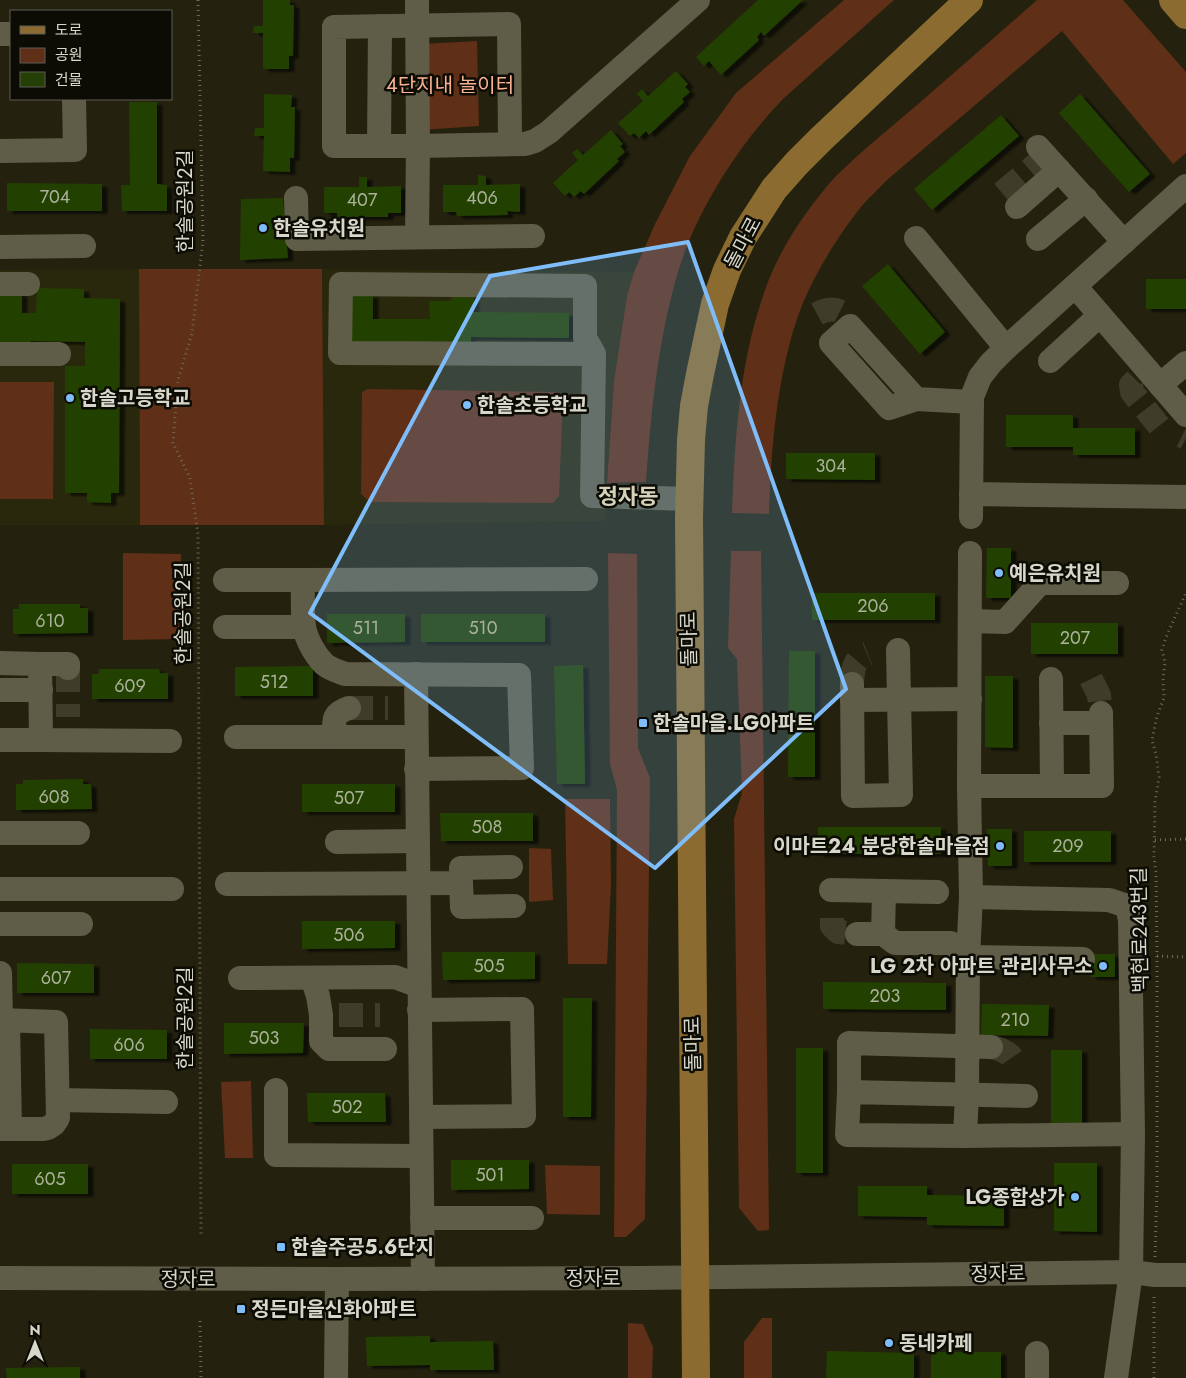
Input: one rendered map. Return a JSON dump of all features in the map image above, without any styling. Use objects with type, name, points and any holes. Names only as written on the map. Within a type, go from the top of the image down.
[{"type":"main road","name":"돌마로","points":[[696,1378],[689,499],[692,423],[700,374],[715,304],[727,270],[743,237],[774,189],[820,139],[969,0]]},
{"type":"main road","points":[[1173,0],[1186,15]]},
{"type":"street","points":[[417,0],[418,237]]},
{"type":"street","points":[[510,144],[508,24],[334,27],[334,146],[525,144],[549,132],[698,0]]},
{"type":"street","points":[[379,146],[380,26]]},
{"type":"street","points":[[0,151],[75,150],[74,100]]},
{"type":"street","points":[[1016,207],[1046,158],[1124,242]]},
{"type":"street","points":[[1186,186],[1006,348],[980,377],[972,397],[971,506],[1186,496]]},
{"type":"street","points":[[296,198],[297,239],[533,236]]},
{"type":"street","points":[[1038,239],[1086,199]]},
{"type":"street","points":[[916,238],[1006,348]]},
{"type":"street","points":[[0,247],[84,246]]},
{"type":"street","points":[[0,284],[28,284]]},
{"type":"street","points":[[594,354],[340,352],[341,284],[585,286],[585,338],[594,354],[592,496],[689,499]]},
{"type":"street","points":[[1075,286],[1100,315],[1148,378],[1186,416]]},
{"type":"street","points":[[1050,361],[1100,315]]},
{"type":"street","points":[[849,321],[916,398],[972,402]]},
{"type":"street","points":[[0,354],[60,354]]},
{"type":"street","points":[[1148,378],[1186,363]]},
{"type":"street","points":[[965,1136],[971,897],[969,786],[970,554]]},
{"type":"street","points":[[225,580],[586,579]]},
{"type":"street","points":[[303,580],[304,627],[308,640],[324,664],[333,670],[345,674],[519,675],[522,768],[416,769]]},
{"type":"street","points":[[970,621],[1005,622],[1040,583],[1117,583]]},
{"type":"street","points":[[225,627],[304,627]]},
{"type":"street","points":[[898,650],[900,700],[901,795],[853,796],[852,692],[900,700],[970,699]]},
{"type":"street","points":[[0,663],[68,664],[68,668]]},
{"type":"street","points":[[40,664],[41,740]]},
{"type":"street","points":[[416,674],[423,1279]]},
{"type":"street","points":[[1051,679],[1052,786]]},
{"type":"street","points":[[0,690],[41,690]]},
{"type":"street","points":[[334,737],[336,715],[342,710],[349,708]]},
{"type":"street","points":[[969,786],[1102,786],[1101,718],[1051,723]]},
{"type":"street","points":[[236,737],[416,737]]},
{"type":"street","points":[[0,740],[170,741]]},
{"type":"street","points":[[0,833],[78,833]]},
{"type":"street","points":[[337,842],[417,841]]},
{"type":"street","points":[[511,867],[461,868],[462,907],[514,906]]},
{"type":"street","points":[[227,884],[461,883]]},
{"type":"street","points":[[0,889],[172,889]]},
{"type":"street","points":[[831,890],[937,892]]},
{"type":"street","points":[[883,934],[884,891]]},
{"type":"street","points":[[971,897],[1109,900],[1127,906],[1130,920],[1133,1134],[1130,1272],[1116,1378]]},
{"type":"street","points":[[0,924],[82,924]]},
{"type":"street","points":[[857,934],[883,934],[895,943],[951,943],[968,957],[1083,959]]},
{"type":"street","points":[[0,973],[4,1050],[5,1129],[48,1128],[58,1118],[56,1022],[3,1020]]},
{"type":"street","points":[[240,978],[395,977],[419,986]]},
{"type":"street","points":[[312,978],[318,996],[330,1015],[321,1041],[329,1049],[385,1049]]},
{"type":"street","points":[[420,1010],[522,1009],[524,1116],[421,1117]]},
{"type":"street","points":[[991,1047],[849,1043],[847,1134],[965,1136],[1133,1134]]},
{"type":"street","points":[[276,1090],[276,1156],[421,1156]]},
{"type":"street","points":[[849,1092],[1026,1096]]},
{"type":"street","points":[[58,1100],[166,1102]]},
{"type":"street","points":[[422,1218],[532,1218]]},
{"type":"street","name":"정자로","points":[[0,1278],[423,1279],[1130,1272],[1154,1275],[1186,1275]]},
{"type":"street","points":[[336,1378],[337,1279]]},
{"type":"street","points":[[1036,1378],[1037,1353]]},
{"type":"path","name":"한솔공원2길","points":[[198,0],[202,241],[192,333],[178,380],[173,443],[190,478],[198,534],[200,1234]]},
{"type":"path","name":"백현로243번길","points":[[1154,1378],[1154,1275],[1157,1187],[1157,956],[1154,802],[1159,777],[1152,740],[1157,716],[1164,698],[1163,679],[1165,662],[1162,650],[1186,593]]},
{"type":"path","points":[[1155,840],[1186,840]]},
{"type":"path","points":[[1157,956],[1186,957]]},
{"type":"path","points":[[200,1321],[201,1378]]},
{"type":"highlighted area","points":[[688,242],[846,689],[655,868],[310,613],[490,276]]},
{"type":"shaded area","name":"한솔고등학교","points":[[139,269],[140,525],[0,525],[0,270]]},
{"type":"shaded area","name":"한솔초등학교","points":[[322,269],[634,272],[627,296],[614,381],[605,521],[324,525]]},
{"type":"green space","points":[[844,0],[894,0],[784,98],[751,136],[721,179],[696,225],[678,272],[671,298],[656,376],[646,482],[607,483],[614,381],[627,296],[634,272],[655,224],[690,156],[736,93]]},
{"type":"green space","points":[[1037,0],[1123,0],[1186,72],[1186,153],[1173,164],[1062,31],[887,180],[864,203],[843,231],[825,259],[803,302],[791,339],[776,413],[769,514],[732,513],[737,430],[749,347],[764,293],[785,247],[813,204],[837,175]]},
{"type":"green space","name":"4단지내 놀이터","points":[[477,41],[479,126],[422,130],[423,44]]},
{"type":"green space","points":[[139,269],[322,269],[324,525],[140,525]]},
{"type":"green space","points":[[0,382],[54,382],[53,499],[0,499]]},
{"type":"green space","points":[[368,389],[558,392],[563,396],[559,496],[553,503],[370,502],[361,494],[362,392]]},
{"type":"green space","points":[[731,551],[761,551],[769,1230],[758,1231],[739,1208],[734,819],[742,793],[737,659],[728,648]]},
{"type":"green space","points":[[123,553],[181,554],[179,639],[123,640]]},
{"type":"green space","points":[[608,553],[637,554],[638,748],[650,778],[645,1219],[626,1237],[614,1237],[617,790],[610,764]]},
{"type":"green space","points":[[565,799],[610,799],[611,885],[607,964],[568,964]]},
{"type":"green space","points":[[529,848],[551,849],[553,900],[529,902]]},
{"type":"green space","points":[[251,1081],[253,1158],[225,1158],[221,1082]]},
{"type":"green space","points":[[545,1165],[600,1166],[600,1215],[547,1214]]},
{"type":"green space","points":[[762,1318],[772,1318],[772,1378],[744,1378],[744,1342]]},
{"type":"green space","points":[[628,1323],[643,1324],[653,1347],[652,1378],[628,1378]]},
{"type":"building","points":[[263,0],[290,0],[290,5],[294,5],[293,56],[289,56],[289,69],[263,69],[263,33],[253,33],[254,26],[263,26]]},
{"type":"building","points":[[758,0],[803,0],[764,36],[761,32],[757,37],[759,40],[721,75],[709,61],[704,66],[696,57]]},
{"type":"building","points":[[676,71],[688,84],[685,87],[690,92],[682,99],[684,102],[649,135],[646,131],[639,138],[634,133],[630,136],[618,123],[643,101],[637,94],[642,89],[648,96]]},
{"type":"building","points":[[264,94],[292,95],[291,107],[295,107],[294,158],[290,158],[290,172],[263,171],[264,136],[254,136],[255,128],[264,128]]},
{"type":"building","points":[[1080,94],[1150,174],[1129,192],[1059,113]]},
{"type":"building","points":[[129,102],[157,102],[157,184],[167,185],[167,211],[122,211],[121,185],[130,185]]},
{"type":"building","points":[[1001,115],[1019,136],[932,210],[914,189]]},
{"type":"building","points":[[611,130],[623,144],[620,146],[625,152],[617,159],[619,161],[584,194],[581,191],[574,197],[569,192],[565,196],[553,183],[578,160],[572,153],[577,149],[583,155]]},
{"type":"building","points":[[478,175],[486,176],[486,185],[520,184],[520,212],[507,211],[508,215],[457,216],[456,212],[443,212],[443,185],[478,185]]},
{"type":"building","points":[[359,177],[367,177],[367,187],[401,186],[401,213],[388,213],[388,217],[337,217],[337,213],[324,213],[324,187],[359,187]]},
{"type":"building","points":[[7,183],[102,184],[102,211],[7,211]]},
{"type":"building","name":"한솔유치원","points":[[283,198],[288,258],[240,260],[241,199]]},
{"type":"building","points":[[888,264],[945,332],[920,354],[862,286]]},
{"type":"building","points":[[1146,279],[1186,279],[1186,309],[1146,309]]},
{"type":"building","points":[[37,288],[84,289],[84,298],[120,299],[119,493],[111,493],[111,503],[87,502],[87,493],[65,493],[65,366],[85,366],[85,342],[31,341],[31,345],[0,344],[0,293],[22,293],[22,313],[36,313]]},
{"type":"building","points":[[348,295],[373,295],[373,319],[430,319],[429,301],[451,301],[452,296],[474,296],[474,312],[569,313],[569,338],[471,337],[471,347],[348,342]]},
{"type":"building","points":[[1006,415],[1073,415],[1073,428],[1135,428],[1135,455],[1073,455],[1073,447],[1006,447]]},
{"type":"building","points":[[786,453],[875,453],[875,480],[786,479]]},
{"type":"building","name":"예은유치원","points":[[987,548],[1011,548],[1011,598],[986,598]]},
{"type":"building","points":[[812,593],[935,593],[935,620],[812,620]]},
{"type":"building","points":[[19,604],[80,604],[80,608],[88,608],[88,633],[13,634],[13,609],[19,609]]},
{"type":"building","points":[[327,614],[405,614],[405,642],[327,643]]},
{"type":"building","points":[[421,614],[545,614],[545,642],[421,642]]},
{"type":"building","points":[[1031,623],[1118,623],[1118,654],[1031,654]]},
{"type":"building","points":[[789,651],[815,651],[815,777],[788,777]]},
{"type":"building","points":[[583,665],[585,784],[557,784],[554,666]]},
{"type":"building","points":[[313,666],[313,696],[235,696],[235,667]]},
{"type":"building","points":[[99,669],[159,669],[160,673],[168,673],[168,699],[92,699],[92,674],[99,674]]},
{"type":"building","points":[[985,676],[1013,676],[1013,748],[985,747]]},
{"type":"building","points":[[83,779],[83,784],[91,784],[92,809],[16,810],[16,784],[23,784],[23,780]]},
{"type":"building","points":[[302,784],[395,784],[395,812],[302,812]]},
{"type":"building","points":[[440,813],[533,813],[533,841],[441,841]]},
{"type":"building","points":[[818,827],[941,827],[941,854],[818,854]]},
{"type":"building","name":"이마트24 분당한솔마을점","points":[[987,829],[1012,829],[1012,866],[988,866]]},
{"type":"building","points":[[1024,831],[1111,831],[1111,862],[1024,862]]},
{"type":"building","points":[[302,921],[395,921],[395,948],[302,949]]},
{"type":"building","points":[[442,952],[535,952],[535,979],[443,980]]},
{"type":"building","name":"LG 2차 아파트 관리사무소","points":[[1091,954],[1115,954],[1115,977],[1091,977]]},
{"type":"building","points":[[17,963],[94,964],[94,993],[17,993]]},
{"type":"building","points":[[823,982],[946,983],[946,1010],[823,1009]]},
{"type":"building","points":[[563,998],[592,998],[591,1117],[563,1117]]},
{"type":"building","points":[[982,1004],[1049,1005],[1048,1036],[981,1035]]},
{"type":"building","points":[[224,1023],[304,1023],[303,1053],[224,1054]]},
{"type":"building","points":[[90,1029],[167,1030],[167,1059],[90,1059]]},
{"type":"building","points":[[796,1048],[823,1048],[823,1173],[796,1173]]},
{"type":"building","points":[[1051,1050],[1082,1050],[1082,1123],[1051,1124]]},
{"type":"building","points":[[307,1093],[385,1093],[386,1122],[308,1122]]},
{"type":"building","points":[[451,1160],[529,1160],[529,1189],[451,1190]]},
{"type":"building","name":"LG종합상가","points":[[1054,1163],[1097,1163],[1097,1232],[1054,1231]]},
{"type":"building","points":[[12,1164],[88,1164],[88,1194],[12,1194]]},
{"type":"building","points":[[858,1186],[927,1186],[927,1195],[1004,1196],[1004,1226],[927,1225],[927,1217],[858,1216]]},
{"type":"building","points":[[430,1336],[430,1342],[493,1341],[494,1370],[430,1370],[430,1365],[367,1366],[366,1337]]},
{"type":"building","points":[[827,1351],[914,1353],[914,1378],[826,1378]]},
{"type":"building","points":[[931,1352],[1001,1352],[1001,1378],[931,1378]]},
{"type":"building","points":[[80,1367],[80,1378],[7,1378],[6,1368]]},
{"type":"tunnel","points":[[1002,193],[1039,162]]},
{"type":"tunnel","points":[[817,314],[836,310],[847,317]]},
{"type":"tunnel","points":[[1136,380],[1131,385],[1132,392],[1159,426]]},
{"type":"tunnel","points":[[1182,436],[1186,438]]},
{"type":"tunnel","points":[[852,684],[855,665],[859,659],[868,654]]},
{"type":"tunnel","points":[[68,668],[68,717]]},
{"type":"tunnel","points":[[1091,679],[1099,695],[1101,713]]},
{"type":"tunnel","points":[[349,708],[388,708]]},
{"type":"tunnel","points":[[832,918],[832,926],[838,932],[857,934]]},
{"type":"tunnel","points":[[339,1015],[380,1015]]},
{"type":"tunnel","points":[[991,1047],[1011,1056],[1015,1069]]},
{"type":"place","name":"한솔유치원","points":[[263,228]]},
{"type":"place","name":"한솔고등학교","points":[[70,398]]},
{"type":"place","name":"한솔초등학교","points":[[467,405]]},
{"type":"place","name":"예은유치원","points":[[999,573]]},
{"type":"place","name":"한솔마을.LG아파트","points":[[643,723]]},
{"type":"place","name":"이마트24 분당한솔마을점","points":[[1000,846]]},
{"type":"place","name":"LG 2차 아파트 관리사무소","points":[[1103,966]]},
{"type":"place","name":"LG종합상가","points":[[1075,1197]]},
{"type":"place","name":"한솔주공5.6단지","points":[[281,1247]]},
{"type":"place","name":"정든마을신화아파트","points":[[241,1309]]},
{"type":"place","name":"동네카페","points":[[889,1343]]},
{"type":"district","name":"정자동","points":[[628,496]]}]
